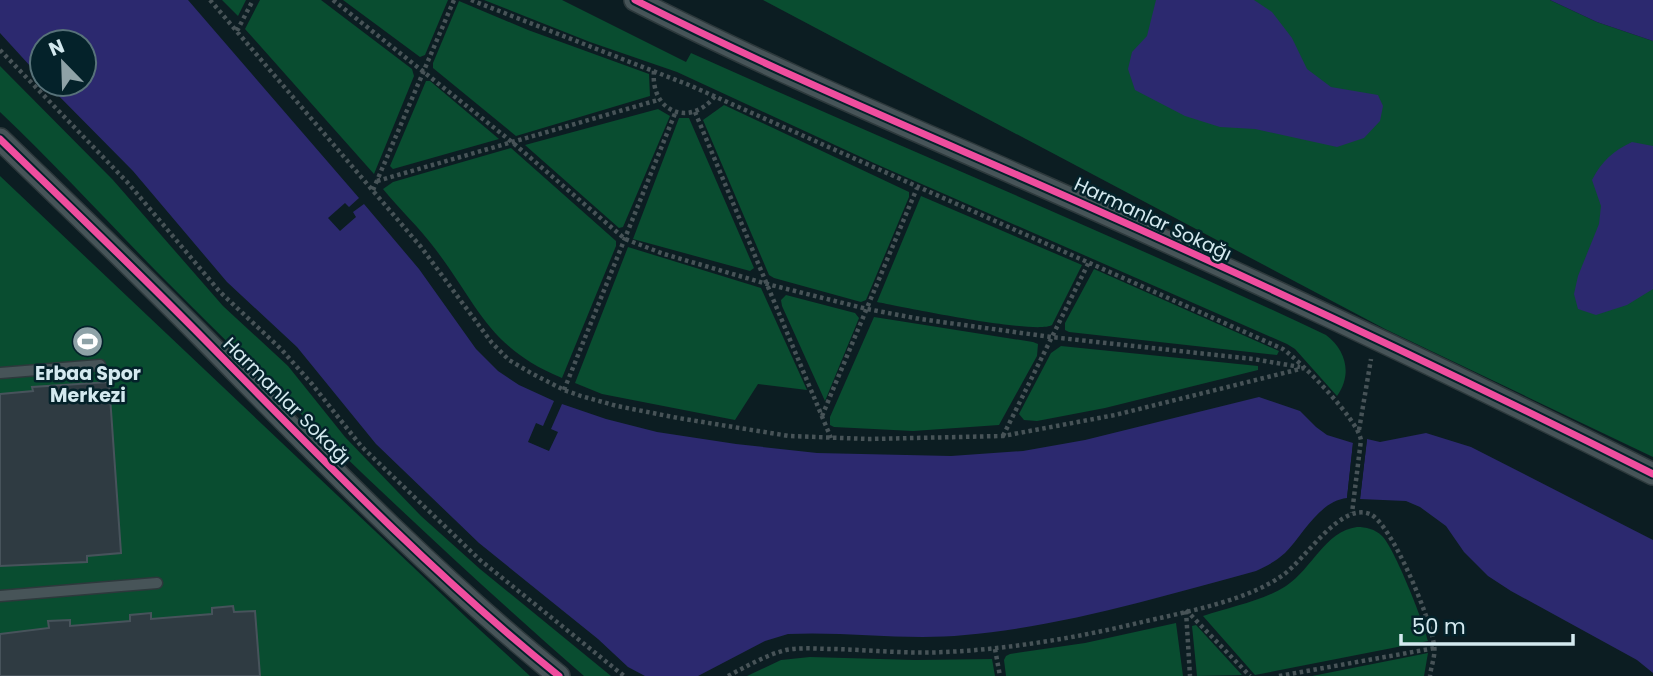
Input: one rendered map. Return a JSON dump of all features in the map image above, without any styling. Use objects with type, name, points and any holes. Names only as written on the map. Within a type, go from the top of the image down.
[{"type":"street","name":"Harmanlar Sokağı","points":[[635,0],[734,48],[1109,215],[1464,379],[1653,474]]},
{"type":"street","name":"Harmanlar Sokağı","points":[[0,139],[418,554],[559,676]]},
{"type":"lane","points":[[0,373],[100,365]]},
{"type":"lane","points":[[0,596],[158,583]]},
{"type":"path","points":[[210,0],[428,255],[492,342],[509,360],[564,390],[617,406],[789,436],[1003,436],[1115,415],[1304,368]]},
{"type":"path","points":[[237,32],[253,0]]},
{"type":"path","points":[[332,0],[424,70],[625,239],[664,254],[767,284],[920,319],[1051,337],[1253,359],[1304,368]]},
{"type":"path","points":[[373,190],[454,0]]},
{"type":"path","points":[[471,0],[715,96],[1283,349],[1352,420],[1359,432]]},
{"type":"path","points":[[0,50],[128,183],[220,292],[281,349],[361,446],[480,559],[624,676]]},
{"type":"path","points":[[654,71],[653,83],[658,100],[676,111],[695,112],[715,96]]},
{"type":"path","points":[[377,181],[658,100]]},
{"type":"path","points":[[564,390],[676,111]]},
{"type":"path","points":[[695,112],[831,438]]},
{"type":"path","points":[[822,416],[918,188]]},
{"type":"path","points":[[1003,436],[1089,262]]},
{"type":"path","points":[[1352,513],[1359,432],[1374,338]]},
{"type":"path","points":[[728,676],[768,656],[787,650],[941,653],[995,649],[1089,633],[1186,610],[1262,588],[1307,554],[1336,522],[1352,513],[1368,513],[1380,521],[1391,538],[1425,612],[1435,648],[1430,676]]},
{"type":"path","points":[[1186,610],[1190,676]]},
{"type":"path","points":[[1186,610],[1251,676]]},
{"type":"path","points":[[1279,676],[1435,648]]},
{"type":"path","points":[[995,649],[1000,676]]},
{"type":"green space","points":[[222,0],[246,0],[238,16]]},
{"type":"green space","points":[[260,0],[321,0],[412,69],[414,76],[374,174],[245,29]]},
{"type":"green space","points":[[343,0],[448,0],[425,55],[420,57]]},
{"type":"green space","points":[[484,0],[562,0],[686,62],[691,53],[1168,263],[1326,335],[1343,356],[1346,372],[1342,388],[1337,396],[1295,349],[1287,344],[876,164],[677,72],[590,42]]},
{"type":"green space","points":[[763,0],[1550,0],[1597,22],[1653,41],[1653,457],[1385,329]]},
{"type":"green space","points":[[459,1],[528,30],[649,74],[650,96],[516,136],[433,68]]},
{"type":"green space","points":[[0,66],[28,94],[28,98],[32,98],[113,180],[223,306],[288,366],[345,437],[421,516],[480,569],[611,676],[584,676],[474,578],[261,375],[0,112]]},
{"type":"green space","points":[[426,81],[430,81],[499,139],[393,169],[390,166]]},
{"type":"green space","points":[[724,105],[909,192],[866,300],[861,302],[769,275],[703,120]]},
{"type":"green space","points":[[658,109],[670,116],[623,227],[619,228],[525,145]]},
{"type":"green space","points":[[679,118],[689,118],[754,268],[750,271],[633,239]]},
{"type":"green space","points":[[511,148],[616,241],[562,378],[537,366],[501,339],[430,242],[383,189],[393,182]]},
{"type":"green space","name":"Erbaa Spor Merkezi","points":[[0,176],[468,619],[530,676],[0,676]]},
{"type":"green space","points":[[921,196],[1082,265],[1052,325],[1041,327],[996,323],[877,302]]},
{"type":"green space","points":[[628,247],[761,288],[807,390],[758,384],[735,420],[602,394],[575,383]]},
{"type":"green space","points":[[1094,269],[1279,351],[1277,355],[1069,332],[1065,330],[1065,323]]},
{"type":"green space","points":[[786,295],[855,313],[859,318],[825,401],[782,306],[781,300]]},
{"type":"green space","points":[[874,317],[1033,342],[1038,344],[1037,356],[999,425],[913,431],[834,427],[830,425],[830,417]]},
{"type":"green space","points":[[1061,346],[1258,366],[1258,370],[1105,408],[1037,421],[1024,420],[1019,414],[1051,353]]},
{"type":"green space","points":[[1357,527],[1376,532],[1387,543],[1408,586],[1428,641],[1255,675],[1203,616],[1257,600],[1286,586],[1327,543],[1346,530]]},
{"type":"green space","points":[[1176,623],[1183,676],[1006,676],[1004,660],[1010,654],[1085,643]]},
{"type":"green space","points":[[1196,625],[1242,675],[1197,676],[1192,626]]},
{"type":"green space","points":[[1428,653],[1424,676],[1312,676]]},
{"type":"green space","points":[[810,657],[992,659],[995,676],[747,676],[781,660]]},
{"type":"shaded area","points":[[0,0],[188,0],[359,198],[349,207],[345,203],[328,218],[340,231],[356,217],[353,212],[364,204],[419,269],[476,349],[498,371],[519,385],[554,401],[543,426],[536,423],[528,442],[549,451],[558,432],[551,429],[562,404],[657,432],[736,444],[817,453],[951,456],[1023,451],[1085,440],[1259,397],[1300,411],[1327,435],[1353,443],[1347,498],[1328,505],[1285,553],[1264,567],[1148,600],[1075,618],[965,635],[921,637],[788,634],[765,641],[698,676],[645,676],[628,667],[598,639],[479,543],[376,444],[297,347],[227,282],[133,171],[61,98],[98,98],[98,28],[28,28],[28,64],[0,33]]},
{"type":"shaded area","points":[[1156,0],[1254,0],[1272,12],[1292,38],[1307,69],[1331,87],[1378,95],[1383,106],[1380,121],[1364,138],[1337,147],[1255,129],[1220,127],[1185,116],[1135,90],[1128,69],[1132,52],[1147,36]]},
{"type":"shaded area","points":[[1550,0],[1653,0],[1653,41],[1597,22]]},
{"type":"shaded area","points":[[1632,142],[1653,146],[1653,289],[1627,305],[1596,315],[1578,309],[1574,294],[1578,276],[1599,224],[1601,206],[1592,180],[1609,157]]},
{"type":"shaded area","points":[[1426,433],[1471,447],[1653,540],[1653,673],[1637,660],[1488,576],[1464,552],[1446,526],[1420,507],[1406,501],[1360,499],[1367,439],[1380,442]]},
{"type":"pier","points":[[1367,439],[1360,499],[1356,499],[1364,440]]},
{"type":"pier","points":[[1356,442],[1351,499],[1347,498],[1353,443]]},
{"type":"building","points":[[109,382],[121,553],[87,556],[87,562],[0,566],[0,394],[33,391],[32,387]]},
{"type":"building","points":[[233,606],[234,612],[255,611],[260,676],[0,676],[0,634],[49,628],[48,621],[70,620],[70,626],[130,621],[130,615],[151,613],[151,619],[212,614],[212,608]]},
{"type":"cycle path","points":[[635,0],[805,81],[1304,305],[1653,474]]},
{"type":"cycle path","points":[[0,139],[377,513],[466,597],[559,676]]},
{"type":"place","name":"Erbaa Spor Merkezi","points":[[88,342]]}]
